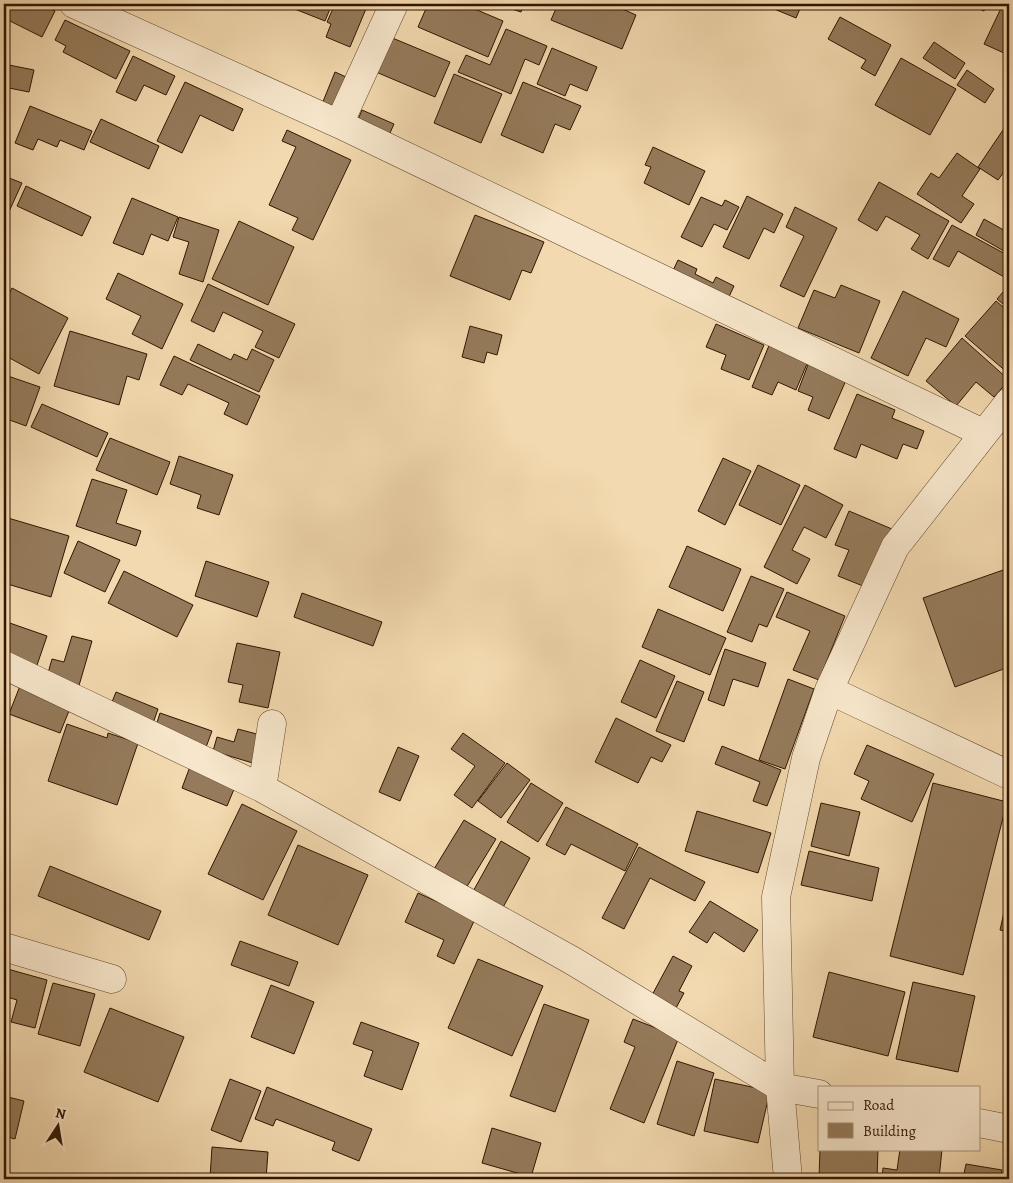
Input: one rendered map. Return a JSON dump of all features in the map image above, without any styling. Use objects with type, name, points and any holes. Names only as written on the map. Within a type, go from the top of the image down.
[{"type":"street","points":[[74,4],[339,124],[983,433]]},
{"type":"street","points":[[339,124],[394,4]]},
{"type":"street","points":[[788,1179],[780,1087],[776,897],[806,758],[829,690],[895,547],[1009,402]]},
{"type":"street","points":[[4,666],[262,788],[573,961],[780,1087],[818,1094]]},
{"type":"street","points":[[829,690],[1009,775]]},
{"type":"street","points":[[262,788],[272,724]]},
{"type":"street","points":[[4,947],[112,979]]},
{"type":"street","points":[[980,1124],[1009,1129]]},
{"type":"building","points":[[4,4],[41,4],[55,11],[42,37],[4,18]]},
{"type":"building","points":[[282,4],[332,4],[325,21]]},
{"type":"building","points":[[335,4],[368,4],[350,47],[326,37],[331,24],[327,22]]},
{"type":"building","points":[[428,4],[463,4],[503,21],[488,57],[418,27]]},
{"type":"building","points":[[496,4],[524,4],[521,12]]},
{"type":"building","points":[[558,4],[611,4],[636,15],[622,49],[551,20]]},
{"type":"building","points":[[762,4],[802,4],[796,18]]},
{"type":"building","points":[[968,4],[987,4],[984,11]]},
{"type":"building","points":[[1003,4],[1009,4],[1009,45],[1004,53],[984,44]]},
{"type":"building","points":[[840,17],[891,45],[875,76],[861,68],[866,60],[828,39]]},
{"type":"building","points":[[65,20],[130,51],[116,79],[63,52],[66,46],[55,40]]},
{"type":"building","points":[[506,29],[547,46],[539,65],[525,59],[511,94],[458,72],[466,55],[490,65]]},
{"type":"building","points":[[390,37],[450,62],[435,97],[376,72]]},
{"type":"building","points":[[934,42],[965,63],[955,79],[923,58]]},
{"type":"building","points":[[552,48],[597,67],[587,91],[570,84],[565,96],[537,84]]},
{"type":"building","points":[[133,56],[175,76],[166,95],[144,85],[136,101],[116,92]]},
{"type":"building","points":[[901,58],[956,89],[930,135],[875,105]]},
{"type":"building","points":[[4,64],[34,70],[29,92],[4,87]]},
{"type":"building","points":[[967,70],[994,89],[985,103],[957,85]]},
{"type":"building","points":[[335,72],[355,81],[339,118],[320,109]]},
{"type":"building","points":[[454,74],[502,94],[481,143],[434,123]]},
{"type":"building","points":[[185,82],[243,109],[233,131],[200,115],[182,153],[157,141]]},
{"type":"building","points":[[523,82],[581,106],[570,130],[555,124],[543,153],[501,135]]},
{"type":"building","points":[[30,106],[92,131],[84,150],[60,140],[57,147],[38,139],[33,150],[15,143]]},
{"type":"building","points":[[362,110],[394,124],[386,142],[354,129]]},
{"type":"building","points":[[101,119],[159,146],[149,169],[90,142]]},
{"type":"building","points":[[1007,124],[1009,125],[1009,171],[1006,169],[998,180],[978,167]]},
{"type":"building","points":[[287,130],[351,160],[313,240],[292,230],[298,218],[269,205],[296,147],[282,141]]},
{"type":"building","points":[[653,147],[705,171],[689,205],[644,183],[651,167],[645,165]]},
{"type":"building","points":[[957,153],[980,169],[962,196],[974,204],[961,223],[917,194],[931,173],[939,178]]},
{"type":"building","points":[[4,176],[22,183],[7,216],[4,214]]},
{"type":"building","points":[[879,182],[949,221],[928,259],[911,249],[920,235],[886,216],[877,231],[858,220]]},
{"type":"building","points":[[26,186],[91,217],[82,236],[17,206]]},
{"type":"building","points":[[747,196],[783,214],[774,233],[764,228],[749,259],[723,247]]},
{"type":"building","points":[[701,197],[722,206],[725,200],[739,207],[727,230],[714,224],[702,247],[681,237]]},
{"type":"building","points":[[132,198],[178,217],[168,241],[151,234],[143,255],[113,243]]},
{"type":"building","points":[[795,207],[837,228],[804,297],[780,286],[804,236],[786,227]]},
{"type":"building","points":[[475,215],[544,242],[531,273],[522,270],[510,300],[450,276]]},
{"type":"building","points":[[179,217],[219,230],[203,282],[179,274],[189,242],[173,237]]},
{"type":"building","points":[[984,219],[1009,233],[1009,254],[976,235]]},
{"type":"building","points":[[239,221],[294,247],[268,305],[212,279]]},
{"type":"building","points":[[952,225],[1009,256],[1009,272],[1006,278],[958,251],[949,267],[933,259]]},
{"type":"building","points":[[678,260],[697,269],[695,274],[713,283],[716,277],[734,286],[726,303],[670,277]]},
{"type":"building","points":[[118,273],[183,304],[162,349],[132,334],[141,316],[106,299]]},
{"type":"building","points":[[208,284],[295,324],[279,358],[255,347],[263,331],[223,312],[214,332],[191,321]]},
{"type":"building","points":[[841,285],[880,301],[859,353],[798,328],[814,290],[835,298]]},
{"type":"building","points":[[1009,285],[1009,309],[997,299]]},
{"type":"building","points":[[12,288],[68,318],[39,374],[4,355],[4,303]]},
{"type":"building","points":[[903,291],[959,319],[946,347],[926,338],[908,376],[871,358]]},
{"type":"building","points":[[996,301],[1009,312],[1009,374],[965,336]]},
{"type":"building","points":[[716,324],[764,345],[749,380],[721,369],[726,355],[706,347]]},
{"type":"building","points":[[470,326],[502,335],[497,355],[487,352],[484,363],[462,357]]},
{"type":"building","points":[[70,331],[147,354],[139,380],[127,376],[119,405],[54,386]]},
{"type":"building","points":[[962,338],[1009,380],[994,397],[976,382],[956,406],[926,381]]},
{"type":"building","points":[[770,343],[809,359],[796,390],[778,382],[772,395],[752,387]]},
{"type":"building","points":[[198,344],[231,360],[234,354],[247,360],[252,349],[274,360],[259,392],[190,360]]},
{"type":"building","points":[[174,356],[260,396],[247,425],[224,414],[229,403],[188,384],[182,395],[160,385]]},
{"type":"building","points":[[809,362],[847,378],[829,419],[808,410],[813,397],[798,391]]},
{"type":"building","points":[[5,375],[40,387],[26,426],[4,418]]},
{"type":"building","points":[[857,394],[895,410],[892,418],[924,431],[917,449],[903,444],[897,459],[861,444],[856,458],[834,449]]},
{"type":"building","points":[[42,404],[108,433],[97,457],[31,427]]},
{"type":"building","points":[[110,438],[170,462],[157,495],[96,470]]},
{"type":"building","points":[[179,456],[233,475],[219,515],[197,508],[201,495],[170,484]]},
{"type":"building","points":[[723,458],[751,471],[725,525],[698,511]]},
{"type":"building","points":[[758,465],[800,485],[781,525],[739,505]]},
{"type":"building","points":[[92,479],[127,490],[116,523],[141,531],[136,546],[76,526]]},
{"type":"building","points":[[805,485],[843,505],[826,538],[804,527],[792,550],[810,559],[797,584],[764,567]]},
{"type":"building","points":[[849,511],[892,529],[868,588],[838,576],[849,550],[835,545]]},
{"type":"building","points":[[8,518],[69,536],[51,597],[4,583],[4,532]]},
{"type":"building","points":[[78,541],[120,560],[105,592],[64,573]]},
{"type":"building","points":[[687,546],[741,569],[723,611],[669,587]]},
{"type":"building","points":[[206,561],[269,582],[257,617],[195,596]]},
{"type":"building","points":[[1009,568],[1009,667],[955,687],[923,598]]},
{"type":"building","points":[[124,571],[193,605],[177,637],[108,603]]},
{"type":"building","points":[[751,576],[784,589],[767,627],[759,624],[752,642],[727,632]]},
{"type":"building","points":[[787,592],[845,616],[819,680],[793,670],[810,631],[776,617]]},
{"type":"building","points":[[302,593],[382,622],[373,646],[294,617]]},
{"type":"building","points":[[658,609],[726,638],[710,675],[642,647]]},
{"type":"building","points":[[4,621],[47,636],[36,668],[4,657]]},
{"type":"building","points":[[72,636],[92,641],[78,689],[46,680],[52,659],[64,662]]},
{"type":"building","points":[[237,643],[280,652],[268,708],[239,702],[243,685],[228,682]]},
{"type":"building","points":[[725,649],[766,663],[758,687],[733,679],[724,706],[708,700]]},
{"type":"building","points":[[640,660],[675,676],[656,718],[621,702]]},
{"type":"building","points":[[788,679],[814,689],[785,769],[759,760]]},
{"type":"building","points":[[677,681],[704,692],[684,742],[656,731]]},
{"type":"building","points":[[20,686],[71,706],[60,733],[9,714]]},
{"type":"building","points":[[116,692],[158,709],[151,729],[108,712]]},
{"type":"building","points":[[160,713],[212,731],[205,750],[154,732]]},
{"type":"building","points":[[616,718],[671,745],[662,762],[651,757],[638,783],[595,762]]},
{"type":"building","points":[[67,724],[107,738],[108,733],[138,743],[117,805],[48,781]]},
{"type":"building","points":[[238,729],[264,736],[256,764],[213,751],[217,737],[234,742]]},
{"type":"building","points":[[463,733],[505,763],[472,808],[454,795],[475,766],[451,749]]},
{"type":"building","points":[[867,745],[934,774],[912,822],[861,799],[869,781],[854,774]]},
{"type":"building","points":[[722,746],[781,770],[767,806],[753,801],[760,782],[715,764]]},
{"type":"building","points":[[398,747],[419,756],[400,801],[379,792]]},
{"type":"building","points":[[507,763],[530,780],[501,818],[478,801]]},
{"type":"building","points":[[191,764],[237,782],[227,806],[182,788]]},
{"type":"building","points":[[531,783],[563,803],[538,842],[507,822]]},
{"type":"building","points":[[933,783],[1007,802],[963,975],[890,956]]},
{"type":"building","points":[[821,803],[860,812],[849,856],[811,846]]},
{"type":"building","points":[[242,804],[297,831],[263,900],[208,874]]},
{"type":"building","points":[[566,807],[638,844],[625,871],[571,844],[565,855],[546,845]]},
{"type":"building","points":[[697,811],[771,833],[758,873],[685,851]]},
{"type":"building","points":[[464,820],[496,839],[463,893],[431,874]]},
{"type":"building","points":[[501,841],[530,858],[501,911],[471,895]]},
{"type":"building","points":[[298,845],[368,875],[338,945],[268,915]]},
{"type":"building","points":[[639,847],[705,882],[695,901],[650,878],[624,929],[602,918]]},
{"type":"building","points":[[809,851],[879,868],[872,901],[801,885]]},
{"type":"building","points":[[50,866],[161,911],[149,940],[38,896]]},
{"type":"building","points":[[1009,890],[1009,932],[1000,930]]},
{"type":"building","points":[[418,893],[475,919],[454,964],[437,956],[444,940],[405,922]]},
{"type":"building","points":[[710,901],[758,930],[744,952],[714,932],[707,943],[689,932]]},
{"type":"building","points":[[240,941],[298,962],[289,986],[231,965]]},
{"type":"building","points":[[673,956],[692,966],[679,991],[684,993],[675,1010],[651,997]]},
{"type":"building","points":[[478,959],[543,986],[512,1056],[448,1028]]},
{"type":"building","points":[[4,968],[47,980],[35,1028],[11,1022],[17,1000],[4,996]]},
{"type":"building","points":[[829,972],[905,992],[888,1056],[813,1037]]},
{"type":"building","points":[[913,982],[975,996],[958,1072],[896,1059]]},
{"type":"building","points":[[53,983],[95,994],[80,1046],[38,1034]]},
{"type":"building","points":[[271,985],[314,1002],[294,1054],[251,1037]]},
{"type":"building","points":[[544,1004],[589,1020],[555,1112],[510,1096]]},
{"type":"building","points":[[110,1008],[184,1037],[158,1102],[84,1072]]},
{"type":"building","points":[[633,1019],[679,1037],[644,1123],[610,1109],[635,1047],[624,1042]]},
{"type":"building","points":[[361,1022],[419,1043],[402,1090],[364,1076],[373,1051],[353,1044]]},
{"type":"building","points":[[677,1061],[714,1073],[694,1136],[657,1124]]},
{"type":"building","points":[[230,1079],[261,1091],[241,1142],[211,1130]]},
{"type":"building","points":[[715,1079],[770,1091],[758,1143],[704,1131]]},
{"type":"building","points":[[267,1087],[372,1129],[359,1161],[332,1150],[335,1142],[276,1119],[273,1126],[255,1119]]},
{"type":"building","points":[[4,1096],[24,1101],[15,1139],[4,1136]]},
{"type":"building","points":[[492,1128],[541,1143],[531,1177],[482,1163]]},
{"type":"building","points":[[212,1147],[268,1152],[266,1179],[210,1178]]},
{"type":"building","points":[[820,1150],[878,1150],[877,1179],[819,1179]]},
{"type":"building","points":[[900,1150],[942,1150],[939,1179],[882,1179],[883,1168],[897,1170]]},
{"type":"building","points":[[966,1164],[1002,1170],[1000,1179],[963,1179]]}]
